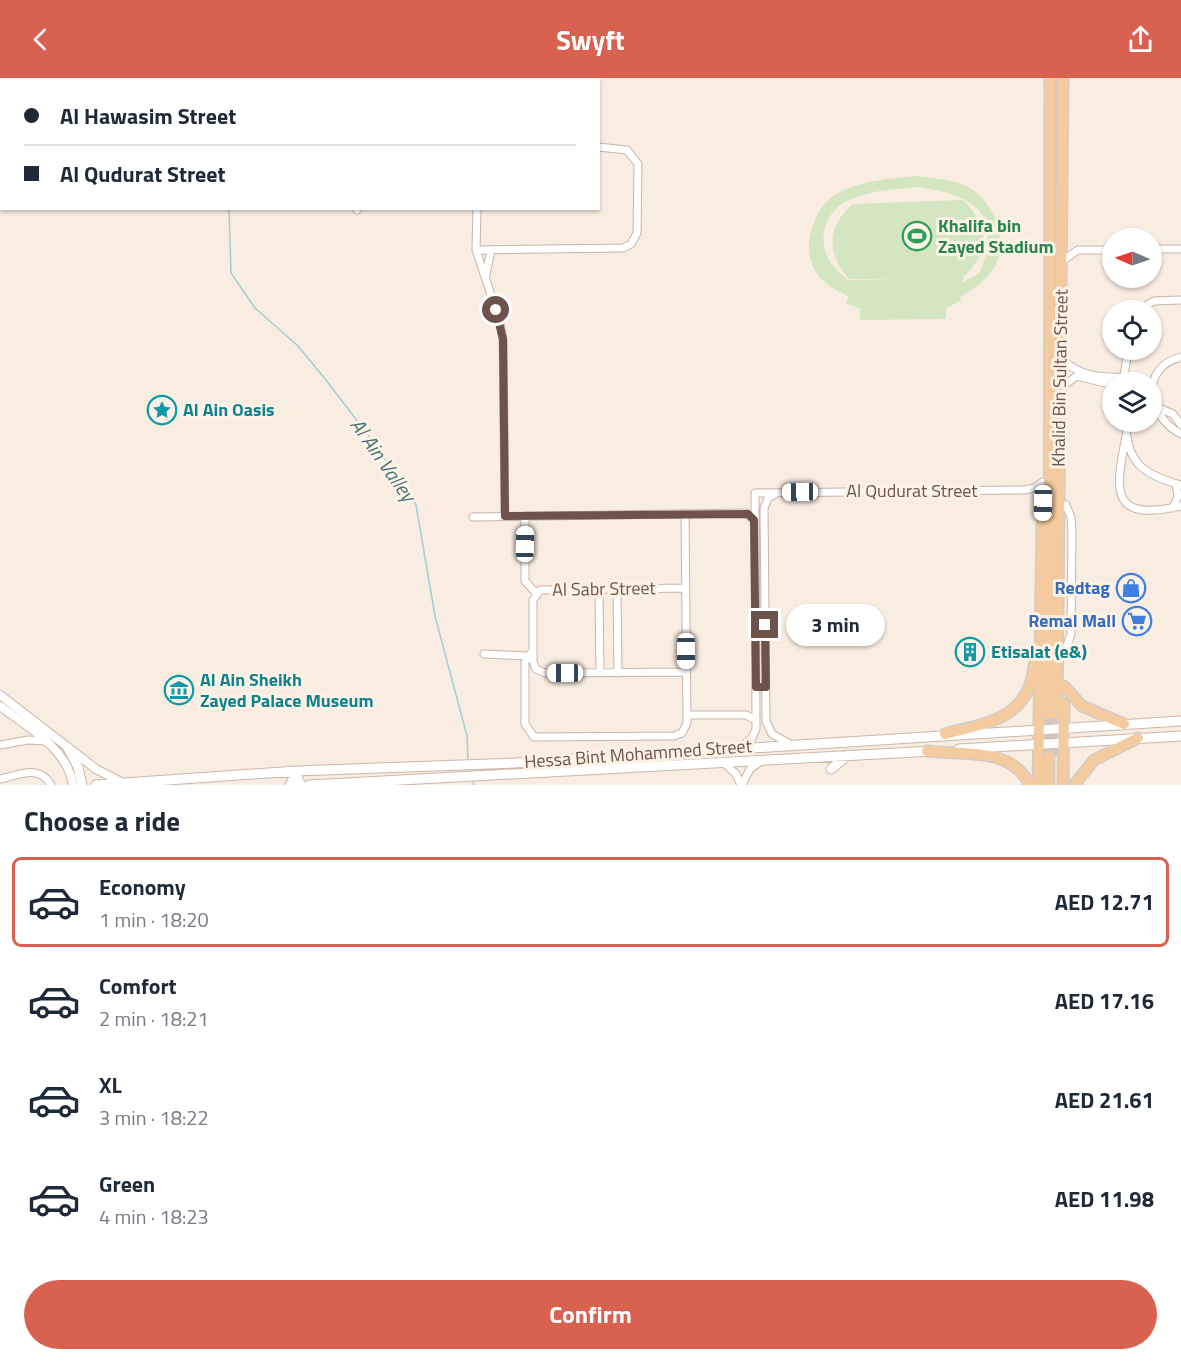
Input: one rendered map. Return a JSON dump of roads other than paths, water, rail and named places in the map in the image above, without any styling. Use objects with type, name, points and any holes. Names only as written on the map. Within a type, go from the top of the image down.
[{"type":"main road","name":"Khalid Bin Sultan Street","points":[[1050,78],[1053,714],[1059,463],[1063,78]]},
{"type":"main road","points":[[1038,785],[1043,482],[1050,425]]},
{"type":"main road","points":[[1059,463],[1066,478],[1063,785]]},
{"type":"main road","points":[[945,735],[996,721],[1008,714],[1023,698],[1034,672],[1042,587]]},
{"type":"main road","points":[[1064,686],[1082,706],[1124,724]]},
{"type":"main road","name":"Hessa Bint Mohammed Street","points":[[309,785],[365,783],[514,767],[790,744],[1181,721]]},
{"type":"main road","name":"Hessa Bint Mohammed Street","points":[[96,785],[409,767],[514,767],[722,761],[1181,736]]},
{"type":"main road","points":[[1074,785],[1094,760],[1138,738]]},
{"type":"main road","points":[[68,748],[78,767],[82,785]]},
{"type":"main road","points":[[927,751],[997,756],[1015,765],[1030,785]]},
{"type":"main road","points":[[831,769],[848,755]]},
{"type":"main road","points":[[1049,785],[1053,757],[1056,785]]},
{"type":"main road","points":[[290,785],[293,773]]},
{"type":"main road","points":[[293,773],[301,785]]},
{"type":"street","points":[[476,250],[623,248],[631,244],[637,233],[638,164],[627,150],[600,147]]},
{"type":"street","points":[[477,210],[476,250],[503,339],[505,516]]},
{"type":"street","points":[[1061,241],[1078,250]]},
{"type":"street","points":[[1162,249],[1181,249]]},
{"type":"street","points":[[486,280],[491,250]]},
{"type":"street","points":[[1061,263],[1068,255],[1078,250],[1102,250]]},
{"type":"street","points":[[1162,301],[1181,300]]},
{"type":"street","points":[[1060,355],[1073,368],[1094,379],[1102,379]]},
{"type":"street","points":[[1159,372],[1164,365],[1181,357]]},
{"type":"street","points":[[1060,388],[1077,376],[1102,382]]},
{"type":"street","points":[[1162,409],[1173,414],[1181,425]]},
{"type":"street","points":[[1162,419],[1181,434]]},
{"type":"street","points":[[1126,432],[1118,488],[1127,504],[1139,509],[1177,507],[1179,485],[1151,473],[1136,462],[1129,452],[1126,436]]},
{"type":"street","points":[[1120,470],[1136,462]]},
{"type":"street","name":"Al Qudurat Street","points":[[761,491],[1024,490],[1043,482]]},
{"type":"street","points":[[739,748],[754,736],[756,720],[754,496],[761,491],[765,503],[768,728],[775,737],[790,744]]},
{"type":"street","points":[[473,517],[746,513],[779,492]]},
{"type":"street","points":[[746,513],[754,520]]},
{"type":"street","points":[[533,650],[527,656],[525,724],[529,733],[536,738],[674,736],[684,731],[687,715],[685,514]]},
{"type":"street","points":[[525,516],[525,581],[536,593]]},
{"type":"street","name":"Al Sabr Street","points":[[686,588],[542,590],[536,593],[533,600],[533,664],[540,672],[686,672]]},
{"type":"street","points":[[599,589],[600,673]]},
{"type":"street","points":[[617,589],[618,673]]},
{"type":"street","points":[[484,654],[527,656]]},
{"type":"street","points":[[756,687],[766,687]]},
{"type":"street","points":[[0,695],[102,773],[124,783]]},
{"type":"street","points":[[0,706],[46,741],[64,758],[73,785]]},
{"type":"street","points":[[746,715],[756,707]]},
{"type":"street","points":[[687,715],[746,715],[756,720]]},
{"type":"street","points":[[23,740],[27,736],[28,728]]},
{"type":"street","points":[[0,745],[23,740],[46,741]]},
{"type":"street","points":[[741,785],[750,769],[765,759]]},
{"type":"street","points":[[722,761],[736,774],[741,785]]},
{"type":"street","points":[[0,779],[38,772],[45,775],[51,785]]},
{"type":"waterway","name":"Al Ain Valley","points":[[229,210],[231,273],[255,308],[298,346],[326,380],[375,444],[416,505],[435,616],[467,736],[468,760]]},
{"type":"waterway","name":"Al Ain Valley","points":[[472,779],[474,785]]},
{"type":"tunnel","points":[[1049,714],[1049,757]]},
{"type":"tunnel","points":[[1057,714],[1057,756]]},
{"type":"place","name":"Khalifa bin Zayed Stadium","points":[[917,236]]},
{"type":"place","name":"Al Ain Oasis","points":[[162,410]]},
{"type":"place","name":"Redtag","points":[[1131,588]]},
{"type":"place","name":"Remal Mall","points":[[1137,621]]},
{"type":"place","name":"Etisalat (e&)","points":[[970,652]]},
{"type":"place","name":"Al Ain Sheikh Zayed Palace Museum","points":[[179,690]]}]
